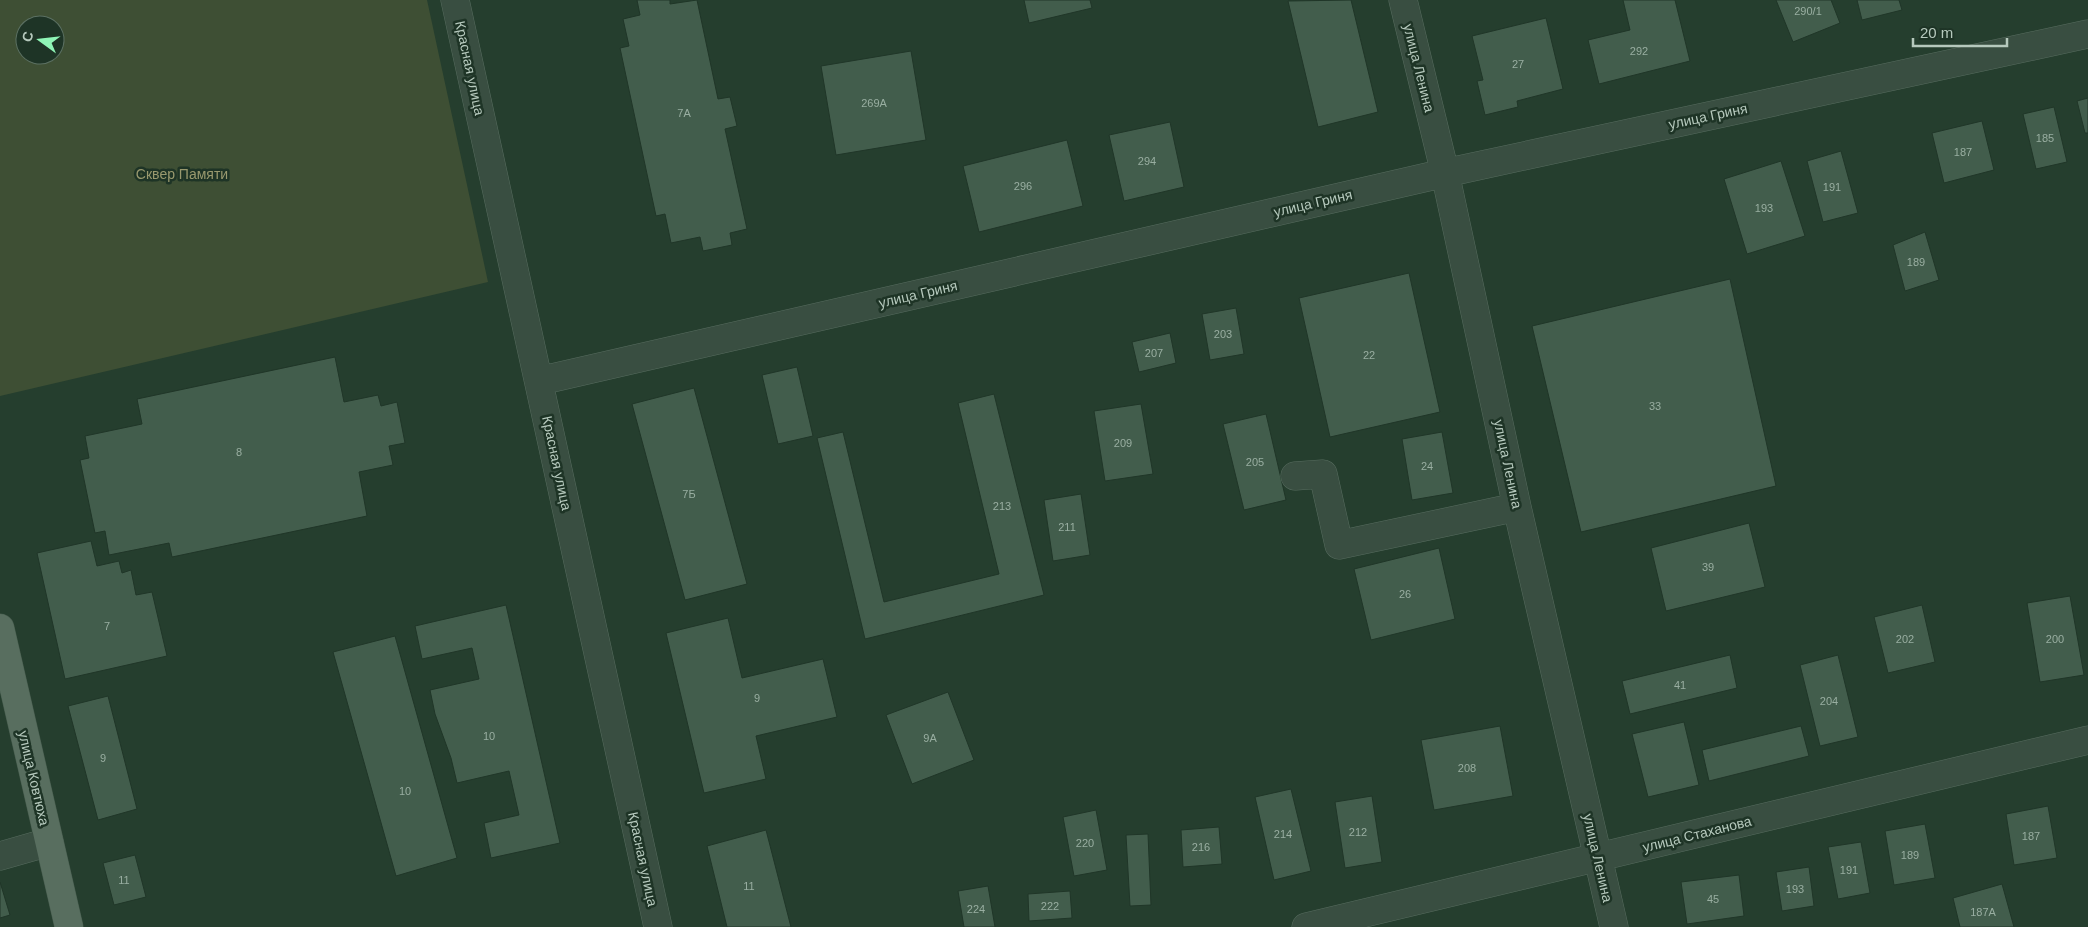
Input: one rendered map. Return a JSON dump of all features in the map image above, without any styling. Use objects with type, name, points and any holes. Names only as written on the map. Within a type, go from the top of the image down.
[{"type":"main road","name":"улица Ковтюха","points":[[0,628],[69,927]]},
{"type":"street","name":"Красная улица","points":[[455,0],[658,927]]},
{"type":"street","name":"улица Ленина","points":[[1403,0],[1445,173],[1517,507],[1614,927]]},
{"type":"street","name":"улица Гриня","points":[[539,381],[1445,173],[2088,34]]},
{"type":"street","points":[[1295,476],[1323,474],[1339,545],[1517,507]]},
{"type":"street","name":"улица Стаханова","points":[[1306,927],[2088,740]]},
{"type":"street","points":[[0,856],[49,842]]},
{"type":"green space","name":"Сквер Памяти","points":[[0,0],[427,0],[488,282],[0,396]]},
{"type":"building","points":[[637,0],[670,0],[670,4],[697,0],[718,99],[730,97],[737,126],[725,129],[747,229],[730,233],[732,245],[703,251],[700,237],[671,243],[665,214],[656,216],[620,48],[629,46],[623,19],[640,15]]},
{"type":"building","points":[[1024,0],[1090,0],[1092,8],[1029,23]]},
{"type":"building","points":[[1351,0],[1378,112],[1318,127],[1288,1]]},
{"type":"building","points":[[1623,0],[1675,0],[1690,61],[1599,84],[1588,40],[1630,30]]},
{"type":"building","points":[[1776,0],[1831,0],[1840,23],[1793,42]]},
{"type":"building","points":[[1857,0],[1899,0],[1902,10],[1862,20]]},
{"type":"building","points":[[1546,18],[1563,89],[1517,101],[1518,107],[1485,115],[1477,81],[1483,80],[1472,36]]},
{"type":"building","points":[[911,51],[926,140],[836,155],[821,66]]},
{"type":"building","points":[[2088,98],[2088,133],[2085,133],[2077,101]]},
{"type":"building","points":[[2054,107],[2067,162],[2036,169],[2023,114]]},
{"type":"building","points":[[1982,121],[1994,170],[1944,183],[1932,133]]},
{"type":"building","points":[[1170,122],[1184,187],[1124,201],[1109,135]]},
{"type":"building","points":[[1067,140],[1083,206],[979,232],[963,166]]},
{"type":"building","points":[[1841,151],[1858,213],[1823,222],[1807,161]]},
{"type":"building","points":[[1781,161],[1805,236],[1747,254],[1724,179]]},
{"type":"building","points":[[1925,232],[1939,280],[1905,291],[1893,245]]},
{"type":"building","points":[[1409,273],[1440,412],[1330,437],[1299,298]]},
{"type":"building","points":[[1730,279],[1776,486],[1581,532],[1532,326]]},
{"type":"building","points":[[1236,308],[1244,354],[1210,360],[1202,314]]},
{"type":"building","points":[[1170,333],[1176,363],[1139,372],[1132,342]]},
{"type":"building","points":[[335,357],[344,402],[378,395],[381,406],[397,402],[405,443],[389,446],[393,465],[359,472],[367,516],[172,557],[169,543],[109,555],[105,531],[95,533],[80,460],[89,458],[85,436],[142,424],[137,399]]},
{"type":"building","points":[[797,367],[813,436],[778,444],[762,375]]},
{"type":"building","points":[[694,388],[747,584],[685,600],[632,404]]},
{"type":"building","points":[[994,394],[1044,595],[865,639],[817,438],[843,432],[884,602],[999,574],[958,403]]},
{"type":"building","points":[[1141,404],[1153,474],[1105,481],[1094,411]]},
{"type":"building","points":[[1266,414],[1286,500],[1244,510],[1223,424]]},
{"type":"building","points":[[1442,432],[1453,493],[1412,500],[1402,439]]},
{"type":"building","points":[[1081,494],[1090,555],[1053,561],[1044,500]]},
{"type":"building","points":[[1749,523],[1765,587],[1666,611],[1651,548]]},
{"type":"building","points":[[91,541],[97,566],[119,561],[122,573],[131,570],[136,595],[152,592],[167,656],[65,679],[37,553]]},
{"type":"building","points":[[1439,548],[1455,619],[1371,640],[1354,569]]},
{"type":"building","points":[[2070,596],[2084,675],[2040,682],[2027,603]]},
{"type":"building","points":[[506,605],[560,843],[491,858],[484,823],[519,815],[509,771],[457,783],[451,758],[435,714],[430,690],[479,679],[472,648],[422,659],[415,626]]},
{"type":"building","points":[[1922,605],[1935,662],[1888,673],[1874,617]]},
{"type":"building","points":[[728,618],[742,678],[823,659],[837,717],[756,736],[766,779],[704,793],[666,633]]},
{"type":"building","points":[[395,636],[457,858],[396,876],[333,652]]},
{"type":"building","points":[[1730,655],[1737,688],[1630,714],[1622,681]]},
{"type":"building","points":[[1838,655],[1858,737],[1820,746],[1800,665]]},
{"type":"building","points":[[948,692],[974,760],[912,784],[886,715]]},
{"type":"building","points":[[108,696],[137,809],[98,820],[68,706]]},
{"type":"building","points":[[1684,722],[1699,785],[1648,797],[1632,734]]},
{"type":"building","points":[[1500,726],[1513,796],[1434,810],[1421,740]]},
{"type":"building","points":[[1801,726],[1809,756],[1709,781],[1702,750]]},
{"type":"building","points":[[1291,789],[1311,871],[1274,880],[1255,797]]},
{"type":"building","points":[[1372,796],[1382,862],[1345,868],[1335,802]]},
{"type":"building","points":[[2048,806],[2057,858],[2014,865],[2006,814]]},
{"type":"building","points":[[1096,810],[1107,870],[1074,876],[1063,817]]},
{"type":"building","points":[[1925,824],[1935,878],[1894,885],[1885,831]]},
{"type":"building","points":[[1219,827],[1222,864],[1183,867],[1181,830]]},
{"type":"building","points":[[766,830],[791,927],[727,927],[707,846]]},
{"type":"building","points":[[1148,834],[1151,905],[1130,906],[1126,835]]},
{"type":"building","points":[[1861,842],[1870,893],[1838,899],[1828,847]]},
{"type":"building","points":[[135,855],[146,897],[114,905],[103,863]]},
{"type":"building","points":[[1809,867],[1814,906],[1782,911],[1776,872]]},
{"type":"building","points":[[1739,875],[1744,916],[1687,924],[1681,882]]},
{"type":"building","points":[[0,882],[10,915],[0,918]]},
{"type":"building","points":[[2002,884],[2014,927],[1960,927],[1953,898]]},
{"type":"building","points":[[988,886],[995,927],[964,927],[958,891]]},
{"type":"building","points":[[1070,891],[1072,918],[1029,921],[1028,894]]}]
